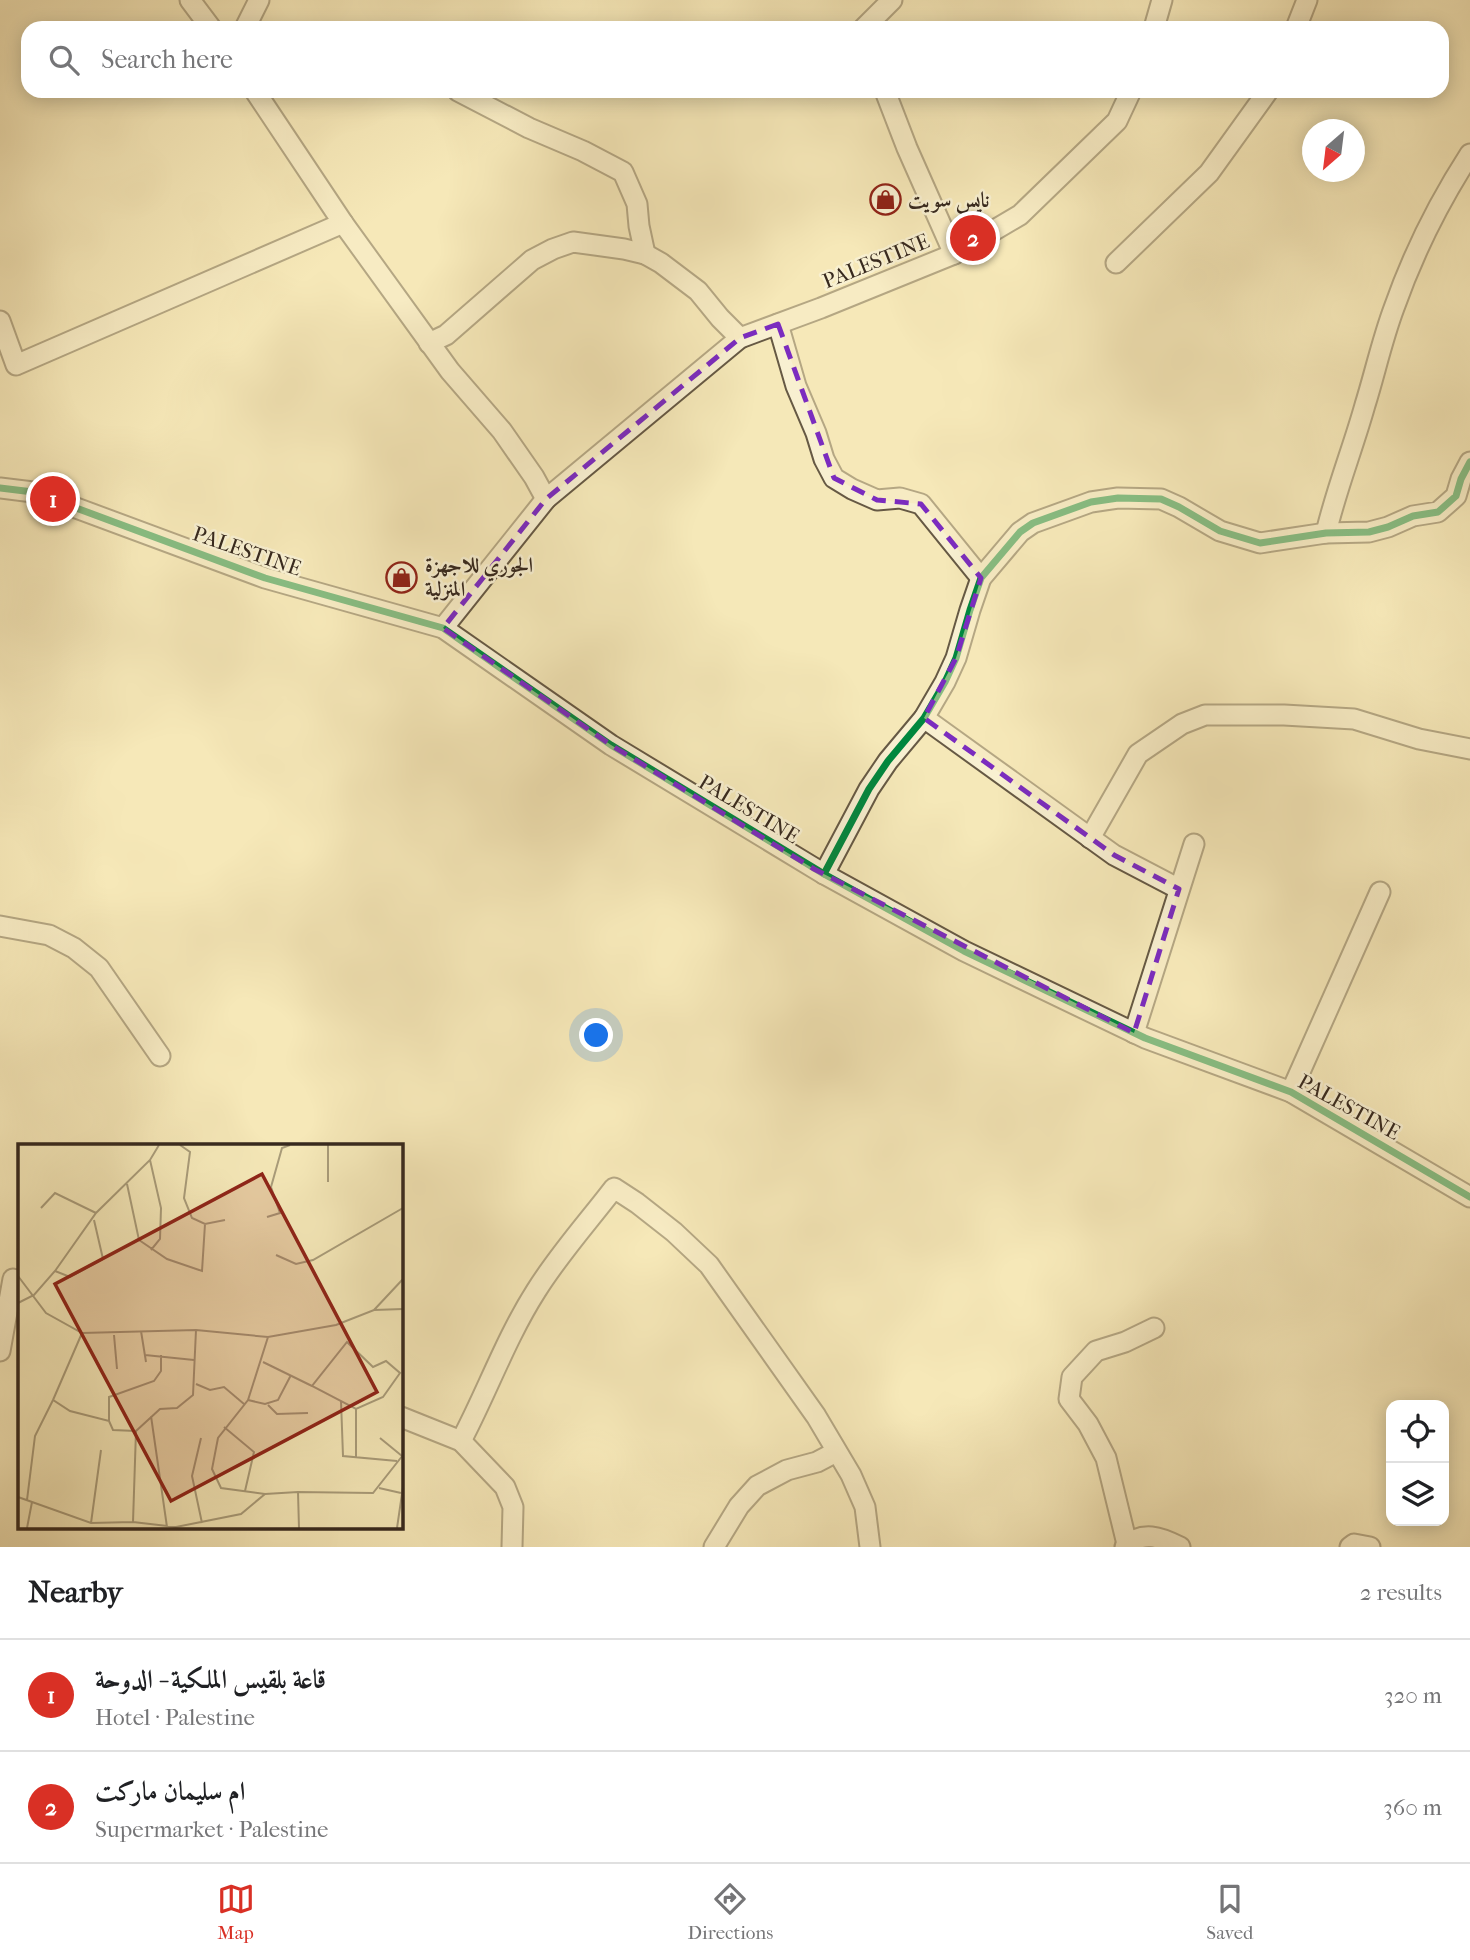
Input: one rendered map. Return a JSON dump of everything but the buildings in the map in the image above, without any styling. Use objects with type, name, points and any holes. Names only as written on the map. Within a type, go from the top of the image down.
[{"type":"street","points":[[190,0],[206,21]]},
{"type":"street","points":[[248,21],[259,0]]},
{"type":"street","points":[[871,21],[892,0]]},
{"type":"street","points":[[1156,21],[1162,0]]},
{"type":"street","points":[[1299,21],[1307,0]]},
{"type":"street","points":[[261,98],[344,223],[429,343],[470,396],[502,431],[546,499]]},
{"type":"street","points":[[471,98],[623,172],[637,204],[645,254]]},
{"type":"street","points":[[888,98],[954,254]]},
{"type":"street","name":"PALESTINE","points":[[443,628],[546,499],[740,338],[954,254],[1020,215],[1117,121],[1128,98]]},
{"type":"street","points":[[1116,263],[1209,173],[1263,98]]},
{"type":"street","points":[[1326,534],[1394,306],[1427,231],[1470,154]]},
{"type":"street","points":[[0,321],[16,365],[344,223]]},
{"type":"street","points":[[429,343],[446,335],[532,260],[553,249],[573,243],[601,245],[645,254],[661,263],[698,291],[740,338]]},
{"type":"street","points":[[778,324],[796,386],[834,478],[877,500],[900,498],[921,504],[981,578]]},
{"type":"street","points":[[824,874],[869,789],[888,761],[924,718],[945,682],[956,658],[981,578],[1020,531],[1033,523],[1091,502],[1118,498],[1161,499],[1220,531],[1259,543],[1326,534],[1369,532],[1413,516],[1438,512],[1463,499],[1461,479],[1470,462]]},
{"type":"street","name":"PALESTINE","points":[[0,488],[33,492],[265,578],[443,628],[611,745],[824,874],[964,951],[1134,1032],[1291,1092],[1470,1195]]},
{"type":"street","points":[[1090,838],[1138,754],[1182,724],[1205,715],[1354,719],[1419,739],[1470,749]]},
{"type":"street","points":[[924,718],[1114,855],[1180,889]]},
{"type":"street","points":[[1134,1032],[1194,844]]},
{"type":"street","points":[[1291,1092],[1380,892]]},
{"type":"street","points":[[0,926],[49,935],[74,948],[99,968],[160,1056]]},
{"type":"street","points":[[461,1441],[502,1353],[534,1293],[614,1188],[674,1232],[709,1265],[816,1416],[852,1475],[865,1507],[870,1547]]},
{"type":"street","points":[[0,1351],[13,1279],[18,1280]]},
{"type":"street","points":[[1154,1328],[1096,1352],[1072,1377],[1069,1399],[1088,1424],[1106,1458],[1126,1546],[1145,1536],[1163,1538],[1180,1547]]},
{"type":"street","points":[[402,1417],[461,1441],[505,1487],[513,1507],[512,1547]]},
{"type":"street","points":[[714,1547],[739,1506],[757,1486],[787,1470],[817,1462],[836,1452]]},
{"type":"street","points":[[1350,1547],[1354,1544],[1370,1547]]},
{"type":"highlighted area","points":[[778,324],[834,478],[877,500],[921,504],[981,578],[956,658],[924,718],[1114,855],[1179,889],[1134,1033],[814,869],[611,745],[443,628],[546,499],[740,338]]},
{"type":"cycle path","points":[[824,874],[869,789],[888,761],[924,718],[945,682],[956,658],[981,578],[1020,532],[1033,523],[1091,502],[1118,498],[1161,499],[1220,531],[1260,543],[1326,533],[1369,532],[1413,516],[1438,512],[1456,496],[1470,462]]},
{"type":"cycle path","points":[[0,488],[33,492],[265,578],[443,628],[611,745],[824,874],[964,951],[1145,1038],[1291,1092],[1470,1197]]},
{"type":"place","name":"نايس سويت","points":[[885,200]]},
{"type":"place","name":"ام سليمان ماركت","points":[[973,238]]},
{"type":"place","name":"قاعة بلقيس الملكية - الدوحة","points":[[53,499]]},
{"type":"place","name":"الجوري للاجهزة المنزلية","points":[[402,577]]}]
